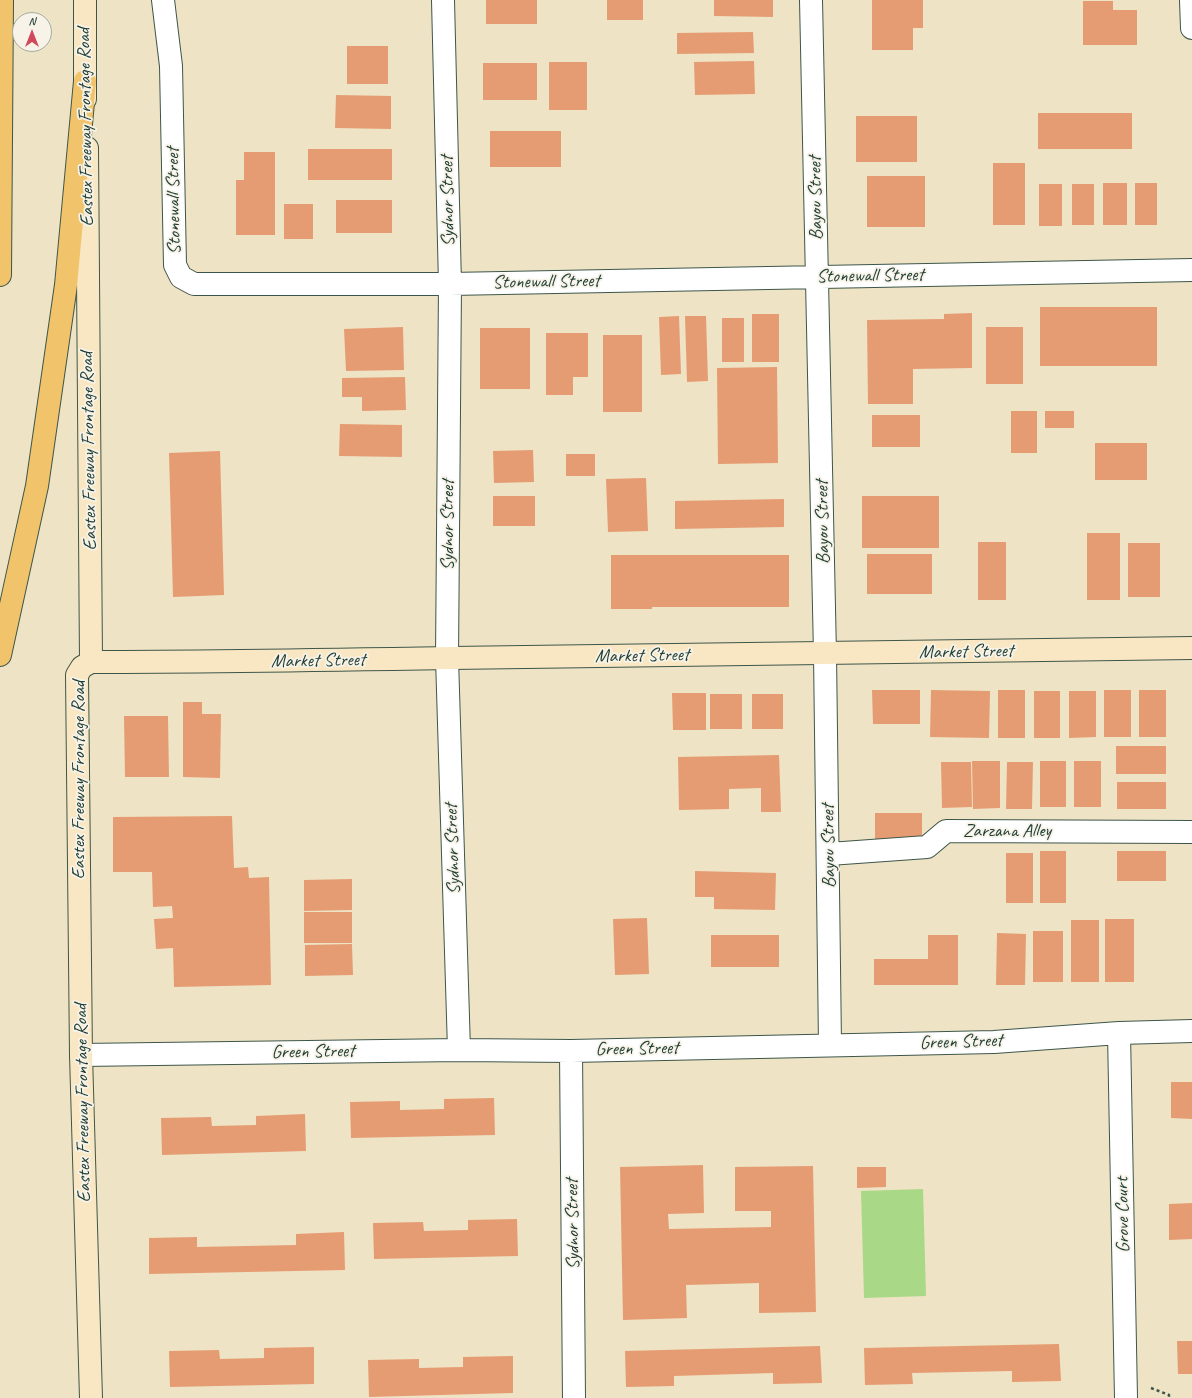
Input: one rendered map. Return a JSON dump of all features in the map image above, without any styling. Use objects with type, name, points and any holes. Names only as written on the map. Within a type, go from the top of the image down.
[{"type":"highway","points":[[0,275],[2,0]]},
{"type":"highway","points":[[0,655],[37,486],[66,286],[85,82]]},
{"type":"street","name":"Eastex Freeway Frontage Road","points":[[85,0],[91,662],[82,667],[77,675],[81,1055],[91,1398]]},
{"type":"street","name":"Stonewall Street","points":[[163,0],[171,66],[175,265],[181,277],[194,284],[450,284],[1192,270]]},
{"type":"street","name":"Sydnor Street","points":[[443,0],[450,284],[448,658],[459,1050]]},
{"type":"street","name":"Bayou Street","points":[[811,0],[829,854],[830,1045]]},
{"type":"street","points":[[1192,0],[1192,28]]},
{"type":"street","name":"Market Street","points":[[91,662],[247,662],[1192,648]]},
{"type":"street","name":"Zarzana Alley","points":[[829,854],[927,848],[946,831],[1192,832]]},
{"type":"street","name":"Green Street","points":[[81,1055],[459,1050],[571,1051],[994,1042],[1119,1033],[1192,1031]]},
{"type":"street","name":"Grove Court","points":[[1119,1033],[1126,1398]]},
{"type":"street","name":"Sydnor Street","points":[[571,1051],[574,1398]]},
{"type":"green space","points":[[923,1189],[926,1296],[864,1298],[861,1191]]},
{"type":"building","points":[[486,0],[537,0],[537,24],[486,24]]},
{"type":"building","points":[[607,0],[643,0],[643,20],[607,20]]},
{"type":"building","points":[[714,0],[773,0],[773,17],[714,16]]},
{"type":"building","points":[[872,0],[923,0],[923,28],[913,28],[913,50],[872,50]]},
{"type":"building","points":[[1083,1],[1113,1],[1113,10],[1137,10],[1137,45],[1083,45]]},
{"type":"building","points":[[753,32],[754,53],[677,54],[677,33]]},
{"type":"building","points":[[347,46],[388,46],[388,84],[347,84]]},
{"type":"building","points":[[754,61],[755,94],[695,95],[694,62]]},
{"type":"building","points":[[549,62],[587,62],[587,110],[549,110]]},
{"type":"building","points":[[483,63],[537,63],[537,100],[483,100]]},
{"type":"building","points":[[336,95],[391,96],[391,129],[335,128]]},
{"type":"building","points":[[1038,113],[1132,113],[1132,149],[1038,149]]},
{"type":"building","points":[[856,116],[917,116],[917,162],[856,162]]},
{"type":"building","points":[[490,131],[561,131],[561,167],[490,167]]},
{"type":"building","points":[[308,149],[392,149],[392,180],[308,180]]},
{"type":"building","points":[[244,152],[275,152],[275,235],[236,235],[236,180],[244,180]]},
{"type":"building","points":[[993,163],[1025,163],[1025,225],[993,225]]},
{"type":"building","points":[[867,176],[925,176],[925,227],[867,227]]},
{"type":"building","points":[[1103,183],[1127,183],[1127,225],[1103,225]]},
{"type":"building","points":[[1135,183],[1157,183],[1157,225],[1135,225]]},
{"type":"building","points":[[1039,184],[1062,184],[1062,226],[1039,226]]},
{"type":"building","points":[[1072,184],[1094,184],[1094,225],[1072,225]]},
{"type":"building","points":[[336,200],[392,200],[392,233],[336,233]]},
{"type":"building","points":[[284,204],[313,204],[313,239],[284,239]]},
{"type":"building","points":[[1040,307],[1157,307],[1157,366],[1040,366]]},
{"type":"building","points":[[972,313],[972,368],[913,369],[913,404],[868,404],[867,320],[944,319],[944,314]]},
{"type":"building","points":[[752,314],[779,314],[779,362],[752,362]]},
{"type":"building","points":[[679,316],[681,374],[661,375],[659,317]]},
{"type":"building","points":[[685,316],[706,316],[708,381],[687,382]]},
{"type":"building","points":[[722,318],[744,318],[744,362],[722,362]]},
{"type":"building","points":[[403,327],[404,370],[346,371],[344,329]]},
{"type":"building","points":[[986,327],[1023,327],[1023,384],[986,384]]},
{"type":"building","points":[[480,328],[530,328],[530,389],[480,389]]},
{"type":"building","points":[[546,333],[588,333],[588,377],[573,377],[573,395],[546,395]]},
{"type":"building","points":[[603,335],[642,335],[642,412],[603,412]]},
{"type":"building","points":[[777,367],[778,463],[718,464],[717,368]]},
{"type":"building","points":[[405,377],[406,410],[362,411],[362,397],[342,397],[342,378]]},
{"type":"building","points":[[1011,411],[1037,411],[1037,453],[1011,453]]},
{"type":"building","points":[[1045,411],[1074,411],[1074,428],[1045,428]]},
{"type":"building","points":[[872,415],[920,415],[920,447],[872,447]]},
{"type":"building","points":[[340,424],[402,425],[402,457],[339,456]]},
{"type":"building","points":[[1095,443],[1147,443],[1147,480],[1095,480]]},
{"type":"building","points":[[533,450],[534,482],[494,483],[493,451]]},
{"type":"building","points":[[220,451],[224,595],[173,597],[169,453]]},
{"type":"building","points":[[566,454],[595,454],[595,476],[566,476]]},
{"type":"building","points":[[646,478],[648,531],[608,532],[606,479]]},
{"type":"building","points":[[493,496],[535,496],[535,526],[493,526]]},
{"type":"building","points":[[862,496],[939,496],[939,548],[862,548]]},
{"type":"building","points":[[784,499],[784,527],[675,529],[675,501]]},
{"type":"building","points":[[1087,533],[1120,533],[1120,600],[1087,600]]},
{"type":"building","points":[[978,542],[1006,542],[1006,600],[978,600]]},
{"type":"building","points":[[1128,543],[1160,543],[1160,597],[1128,597]]},
{"type":"building","points":[[867,554],[932,554],[932,594],[867,594]]},
{"type":"building","points":[[611,555],[789,555],[789,607],[652,607],[652,609],[611,609]]},
{"type":"building","points":[[872,690],[920,690],[920,724],[873,724]]},
{"type":"building","points":[[931,690],[990,691],[989,738],[930,737]]},
{"type":"building","points":[[998,690],[1025,690],[1025,738],[998,738]]},
{"type":"building","points":[[1104,690],[1131,690],[1131,737],[1104,737]]},
{"type":"building","points":[[1139,690],[1166,690],[1166,737],[1139,737]]},
{"type":"building","points":[[1034,691],[1060,691],[1060,738],[1034,738]]},
{"type":"building","points":[[1069,691],[1096,691],[1096,737],[1069,738]]},
{"type":"building","points":[[672,693],[706,693],[706,730],[673,730]]},
{"type":"building","points":[[710,694],[742,694],[742,729],[710,729]]},
{"type":"building","points":[[752,694],[783,694],[783,729],[752,729]]},
{"type":"building","points":[[183,702],[202,702],[202,714],[221,714],[220,778],[183,777]]},
{"type":"building","points":[[124,716],[168,716],[169,777],[125,777]]},
{"type":"building","points":[[1116,746],[1166,746],[1166,774],[1116,774]]},
{"type":"building","points":[[779,755],[781,812],[761,812],[761,788],[729,789],[729,809],[679,810],[678,757]]},
{"type":"building","points":[[972,761],[1000,761],[1000,808],[973,809]]},
{"type":"building","points":[[1040,761],[1066,761],[1066,807],[1040,807]]},
{"type":"building","points":[[1074,761],[1101,761],[1101,807],[1074,807]]},
{"type":"building","points":[[941,762],[971,762],[972,807],[942,808]]},
{"type":"building","points":[[1007,762],[1033,762],[1032,809],[1006,809]]},
{"type":"building","points":[[1117,782],[1166,782],[1166,809],[1117,809]]},
{"type":"building","points":[[875,813],[922,813],[922,841],[875,841]]},
{"type":"building","points":[[232,816],[234,868],[248,867],[249,878],[269,877],[271,985],[174,987],[173,948],[156,949],[154,919],[173,918],[172,906],[153,907],[152,872],[113,872],[113,817]]},
{"type":"building","points":[[1040,851],[1066,851],[1066,903],[1040,903]]},
{"type":"building","points":[[1117,851],[1166,851],[1166,881],[1117,881]]},
{"type":"building","points":[[1006,853],[1033,853],[1033,903],[1006,903]]},
{"type":"building","points":[[695,871],[776,873],[775,910],[714,909],[714,897],[695,897]]},
{"type":"building","points":[[352,879],[352,910],[304,911],[304,880]]},
{"type":"building","points":[[304,912],[352,912],[352,943],[304,943]]},
{"type":"building","points":[[647,918],[649,974],[615,975],[613,919]]},
{"type":"building","points":[[1105,919],[1134,919],[1134,982],[1105,982]]},
{"type":"building","points":[[1071,920],[1099,920],[1099,982],[1071,982]]},
{"type":"building","points":[[1033,931],[1063,931],[1063,982],[1033,982]]},
{"type":"building","points":[[997,933],[1026,934],[1025,985],[996,985]]},
{"type":"building","points":[[711,935],[779,935],[779,967],[711,967]]},
{"type":"building","points":[[928,935],[958,935],[958,985],[874,985],[874,959],[928,959]]},
{"type":"building","points":[[352,944],[353,975],[305,976],[305,945]]},
{"type":"building","points":[[1171,1082],[1192,1082],[1192,1119],[1171,1118]]},
{"type":"building","points":[[494,1098],[495,1135],[351,1138],[350,1102],[400,1101],[400,1110],[444,1109],[444,1099]]},
{"type":"building","points":[[305,1114],[306,1151],[162,1155],[161,1118],[211,1117],[212,1126],[256,1125],[256,1116]]},
{"type":"building","points":[[703,1165],[704,1213],[668,1214],[669,1229],[771,1227],[771,1211],[735,1211],[735,1167],[813,1166],[816,1312],[759,1313],[759,1283],[686,1285],[687,1318],[623,1320],[620,1167]]},
{"type":"building","points":[[857,1167],[886,1167],[886,1187],[857,1188]]},
{"type":"building","points":[[1192,1203],[1192,1239],[1169,1240],[1169,1204]]},
{"type":"building","points":[[517,1219],[518,1256],[374,1259],[373,1223],[423,1222],[424,1231],[468,1230],[468,1220]]},
{"type":"building","points":[[344,1232],[345,1270],[149,1274],[149,1238],[197,1237],[197,1247],[296,1245],[296,1234]]},
{"type":"building","points":[[1177,1341],[1192,1341],[1192,1374],[1178,1374]]},
{"type":"building","points":[[1059,1344],[1061,1381],[1012,1382],[1012,1371],[912,1373],[913,1384],[865,1385],[864,1348]]},
{"type":"building","points":[[820,1346],[822,1383],[773,1384],[773,1373],[674,1376],[674,1386],[626,1387],[625,1351]]},
{"type":"building","points":[[314,1347],[314,1384],[170,1387],[169,1351],[219,1350],[220,1359],[264,1358],[264,1348]]},
{"type":"building","points":[[513,1356],[513,1393],[369,1397],[368,1360],[419,1359],[419,1368],[463,1367],[463,1357]]}]
